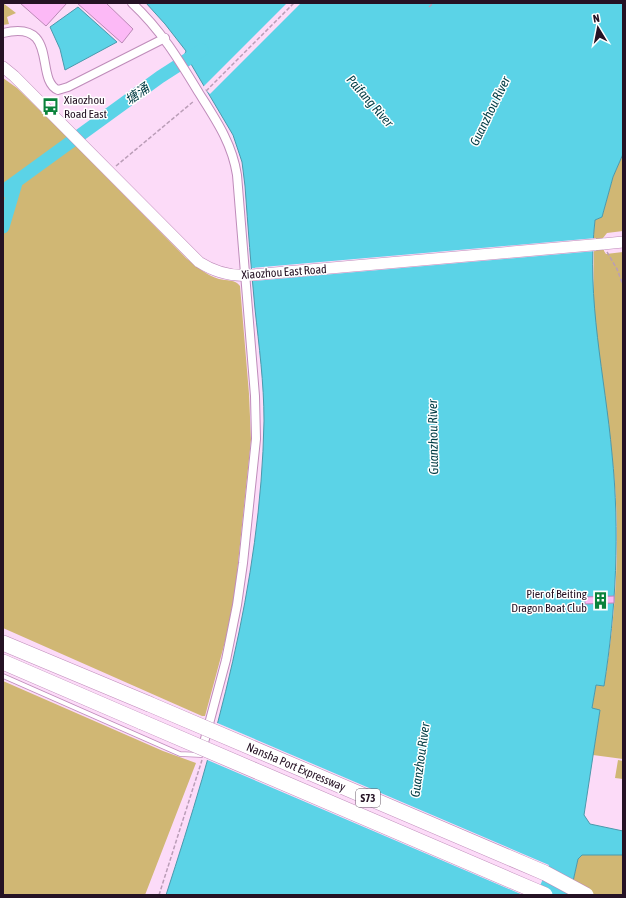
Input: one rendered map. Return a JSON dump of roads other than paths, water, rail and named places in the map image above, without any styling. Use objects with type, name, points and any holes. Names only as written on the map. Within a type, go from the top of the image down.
[{"type":"highway","name":"Nansha Port Expressway","points":[[3,644],[538,870],[586,895]]},
{"type":"highway","name":"Nansha Port Expressway","points":[[3,662],[545,895]]},
{"type":"main road","name":"Xiaozhou East Road","points":[[3,67],[14,76],[199,262],[222,273],[248,276],[605,248],[623,242]]},
{"type":"street","points":[[132,3],[165,38],[183,67],[204,93],[226,139],[235,165],[248,276],[256,439],[237,605],[226,660],[201,755]]},
{"type":"street","points":[[3,33],[18,30],[29,33],[35,37],[44,54],[51,83],[58,90],[68,87],[165,38]]},
{"type":"lane","points":[[3,676],[180,754],[201,755]]},
{"type":"water","points":[[146,3],[623,3],[623,154],[613,177],[602,217],[595,220],[593,250],[595,308],[612,454],[616,512],[616,570],[604,686],[596,685],[592,708],[600,710],[584,815],[590,824],[623,831],[623,855],[582,855],[578,859],[570,895],[166,895],[202,779],[233,662],[245,602],[254,542],[261,482],[264,407],[242,162],[233,135],[188,59],[172,64],[184,56],[186,51]]},
{"type":"water","points":[[78,7],[117,42],[65,70],[60,49],[50,27]]},
{"type":"waterway","name":"塘涌","points":[[3,191],[160,77],[202,50]]},
{"type":"waterway","points":[[3,227],[16,183]]},
{"type":"place","name":"Xiaozhou Road East","points":[[51,107]]},
{"type":"place","name":"Pier of Beiting Dragon Boat Club","points":[[600,601]]},
{"type":"water label","name":"Paifang River","points":[[370,101]]},
{"type":"water label","name":"Guanzhou River","points":[[490,111]]},
{"type":"water label","name":"Guanzhou River","points":[[433,437]]},
{"type":"water label","name":"Guanzhou River","points":[[420,760]]}]
